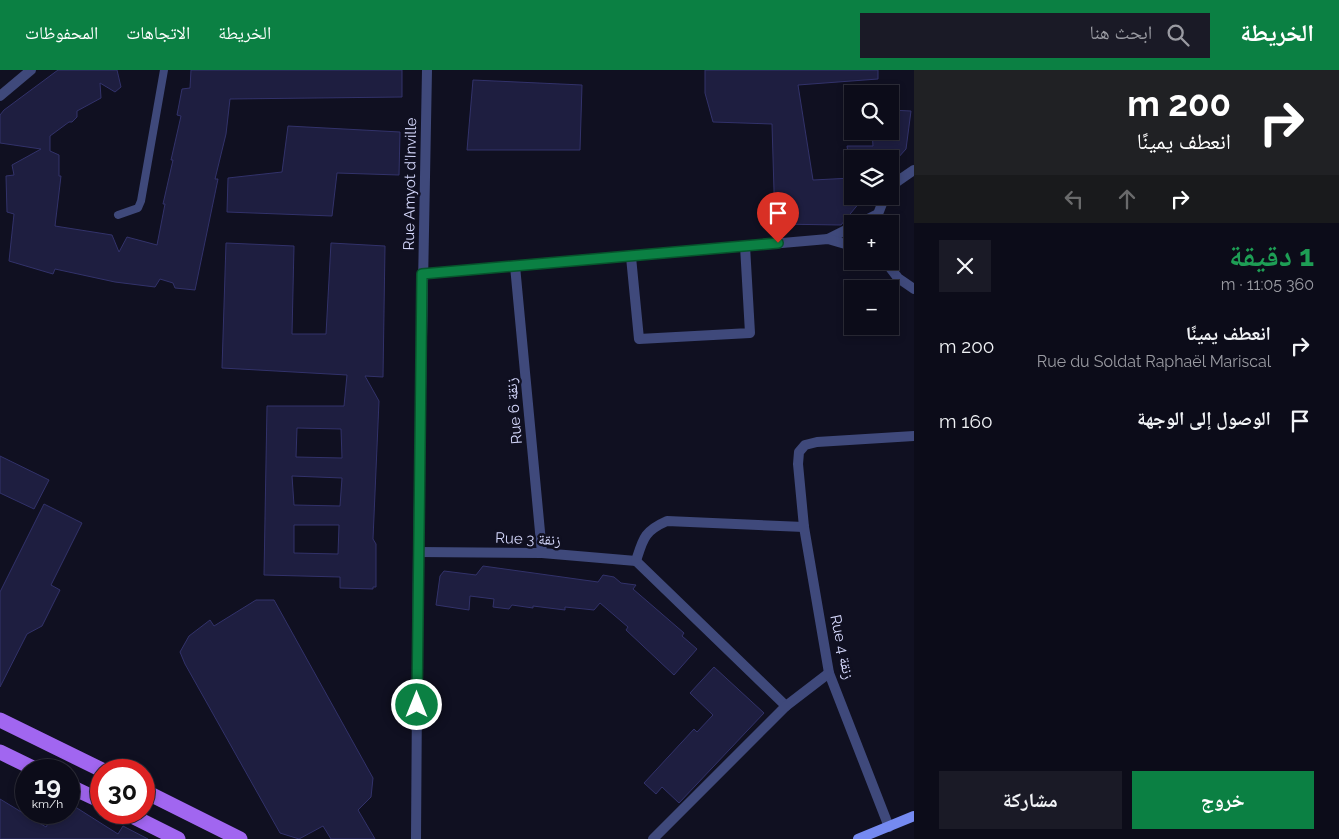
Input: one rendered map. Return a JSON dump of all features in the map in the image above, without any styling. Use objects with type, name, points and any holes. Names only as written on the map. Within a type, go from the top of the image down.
[{"type":"main road","points":[[0,720],[90,764]]},
{"type":"main road","points":[[0,752],[15,759]]},
{"type":"main road","points":[[155,796],[240,839]]},
{"type":"main road","points":[[148,824],[178,839]]},
{"type":"street","points":[[0,96],[31,70]]},
{"type":"street","name":"Rue Amyot d'Inville","points":[[416,839],[422,274],[428,70]]},
{"type":"street","points":[[899,180],[911,171],[914,159]]},
{"type":"street","points":[[828,239],[844,231]]},
{"type":"street","points":[[422,274],[828,239],[844,244]]},
{"type":"street","points":[[631,257],[639,340],[750,333],[745,246]]},
{"type":"street","name":"Rue 6 زنقة","points":[[515,266],[542,554]]},
{"type":"street","points":[[892,270],[898,278],[914,289]]},
{"type":"street","name":"Rue 4 زنقة","points":[[889,827],[829,673],[804,527],[798,464],[799,452],[805,445],[817,442],[914,436]]},
{"type":"street","points":[[786,706],[636,561],[643,540],[649,531],[666,520],[804,527]]},
{"type":"street","name":"Rue 3 زنقة","points":[[418,552],[542,554],[636,561]]},
{"type":"street","points":[[653,839],[786,706],[829,673]]},
{"type":"street","points":[[858,839],[914,816]]},
{"type":"lane","points":[[118,216],[138,208],[141,201],[164,70]]},
{"type":"building","points":[[58,70],[117,70],[121,87],[115,92],[100,83],[101,98],[77,111],[77,117],[72,122],[69,122],[50,136],[50,151],[59,155],[59,176],[61,176],[55,226],[112,235],[119,252],[127,237],[157,245],[165,204],[163,204],[173,160],[171,160],[181,116],[177,115],[182,89],[190,88],[191,70],[402,70],[402,97],[230,99],[226,134],[215,179],[218,179],[195,290],[175,288],[173,283],[160,279],[155,287],[115,282],[55,269],[53,274],[9,261],[14,214],[7,212],[6,176],[14,175],[12,165],[41,149],[0,143],[0,115]]},
{"type":"building","points":[[705,70],[878,70],[878,79],[798,85],[813,180],[844,178],[844,205],[858,205],[849,215],[844,215],[844,221],[841,225],[775,224],[772,124],[713,122],[705,93]]},
{"type":"building","points":[[473,80],[582,85],[580,150],[467,150]]},
{"type":"building","points":[[899,110],[911,111],[906,149],[899,157],[899,150],[848,150],[847,146],[873,146],[873,140],[899,140]]},
{"type":"building","points":[[288,126],[400,132],[399,175],[337,173],[332,216],[227,212],[228,178],[282,172]]},
{"type":"building","points":[[226,243],[294,246],[292,334],[326,334],[331,243],[385,246],[383,377],[365,376],[379,401],[373,539],[376,544],[376,587],[373,587],[373,589],[340,588],[340,577],[264,575],[267,406],[344,406],[347,375],[222,368]],"holes":[[[297,428],[341,429],[342,458],[296,457]],[[292,476],[342,478],[340,506],[294,505]],[[294,525],[339,525],[338,554],[294,553]]]},
{"type":"building","points":[[0,456],[49,480],[34,509],[0,493]]},
{"type":"building","points":[[44,504],[82,523],[51,585],[60,590],[42,626],[27,634],[0,687],[0,592]]},
{"type":"building","points":[[483,566],[598,582],[603,575],[614,577],[621,583],[636,585],[633,589],[684,633],[682,636],[697,649],[674,675],[626,630],[628,627],[600,603],[594,610],[565,607],[565,610],[512,605],[509,609],[493,607],[494,599],[470,596],[469,610],[436,605],[440,576],[444,571],[476,575]]},
{"type":"building","points":[[256,600],[274,600],[373,778],[371,797],[358,810],[375,839],[331,839],[323,826],[299,839],[280,833],[185,664],[180,652],[189,636],[210,620],[214,626]]},
{"type":"building","points":[[714,667],[764,713],[679,803],[662,787],[656,794],[644,783],[694,729],[697,732],[713,715],[690,693]]},
{"type":"building","points":[[0,799],[15,808],[15,824],[41,824],[46,827],[48,824],[80,824],[80,810],[90,816],[90,824],[102,824],[118,834],[123,826],[148,839],[0,839]]},
{"type":"route","points":[[417,705],[422,274],[778,243]]}]
